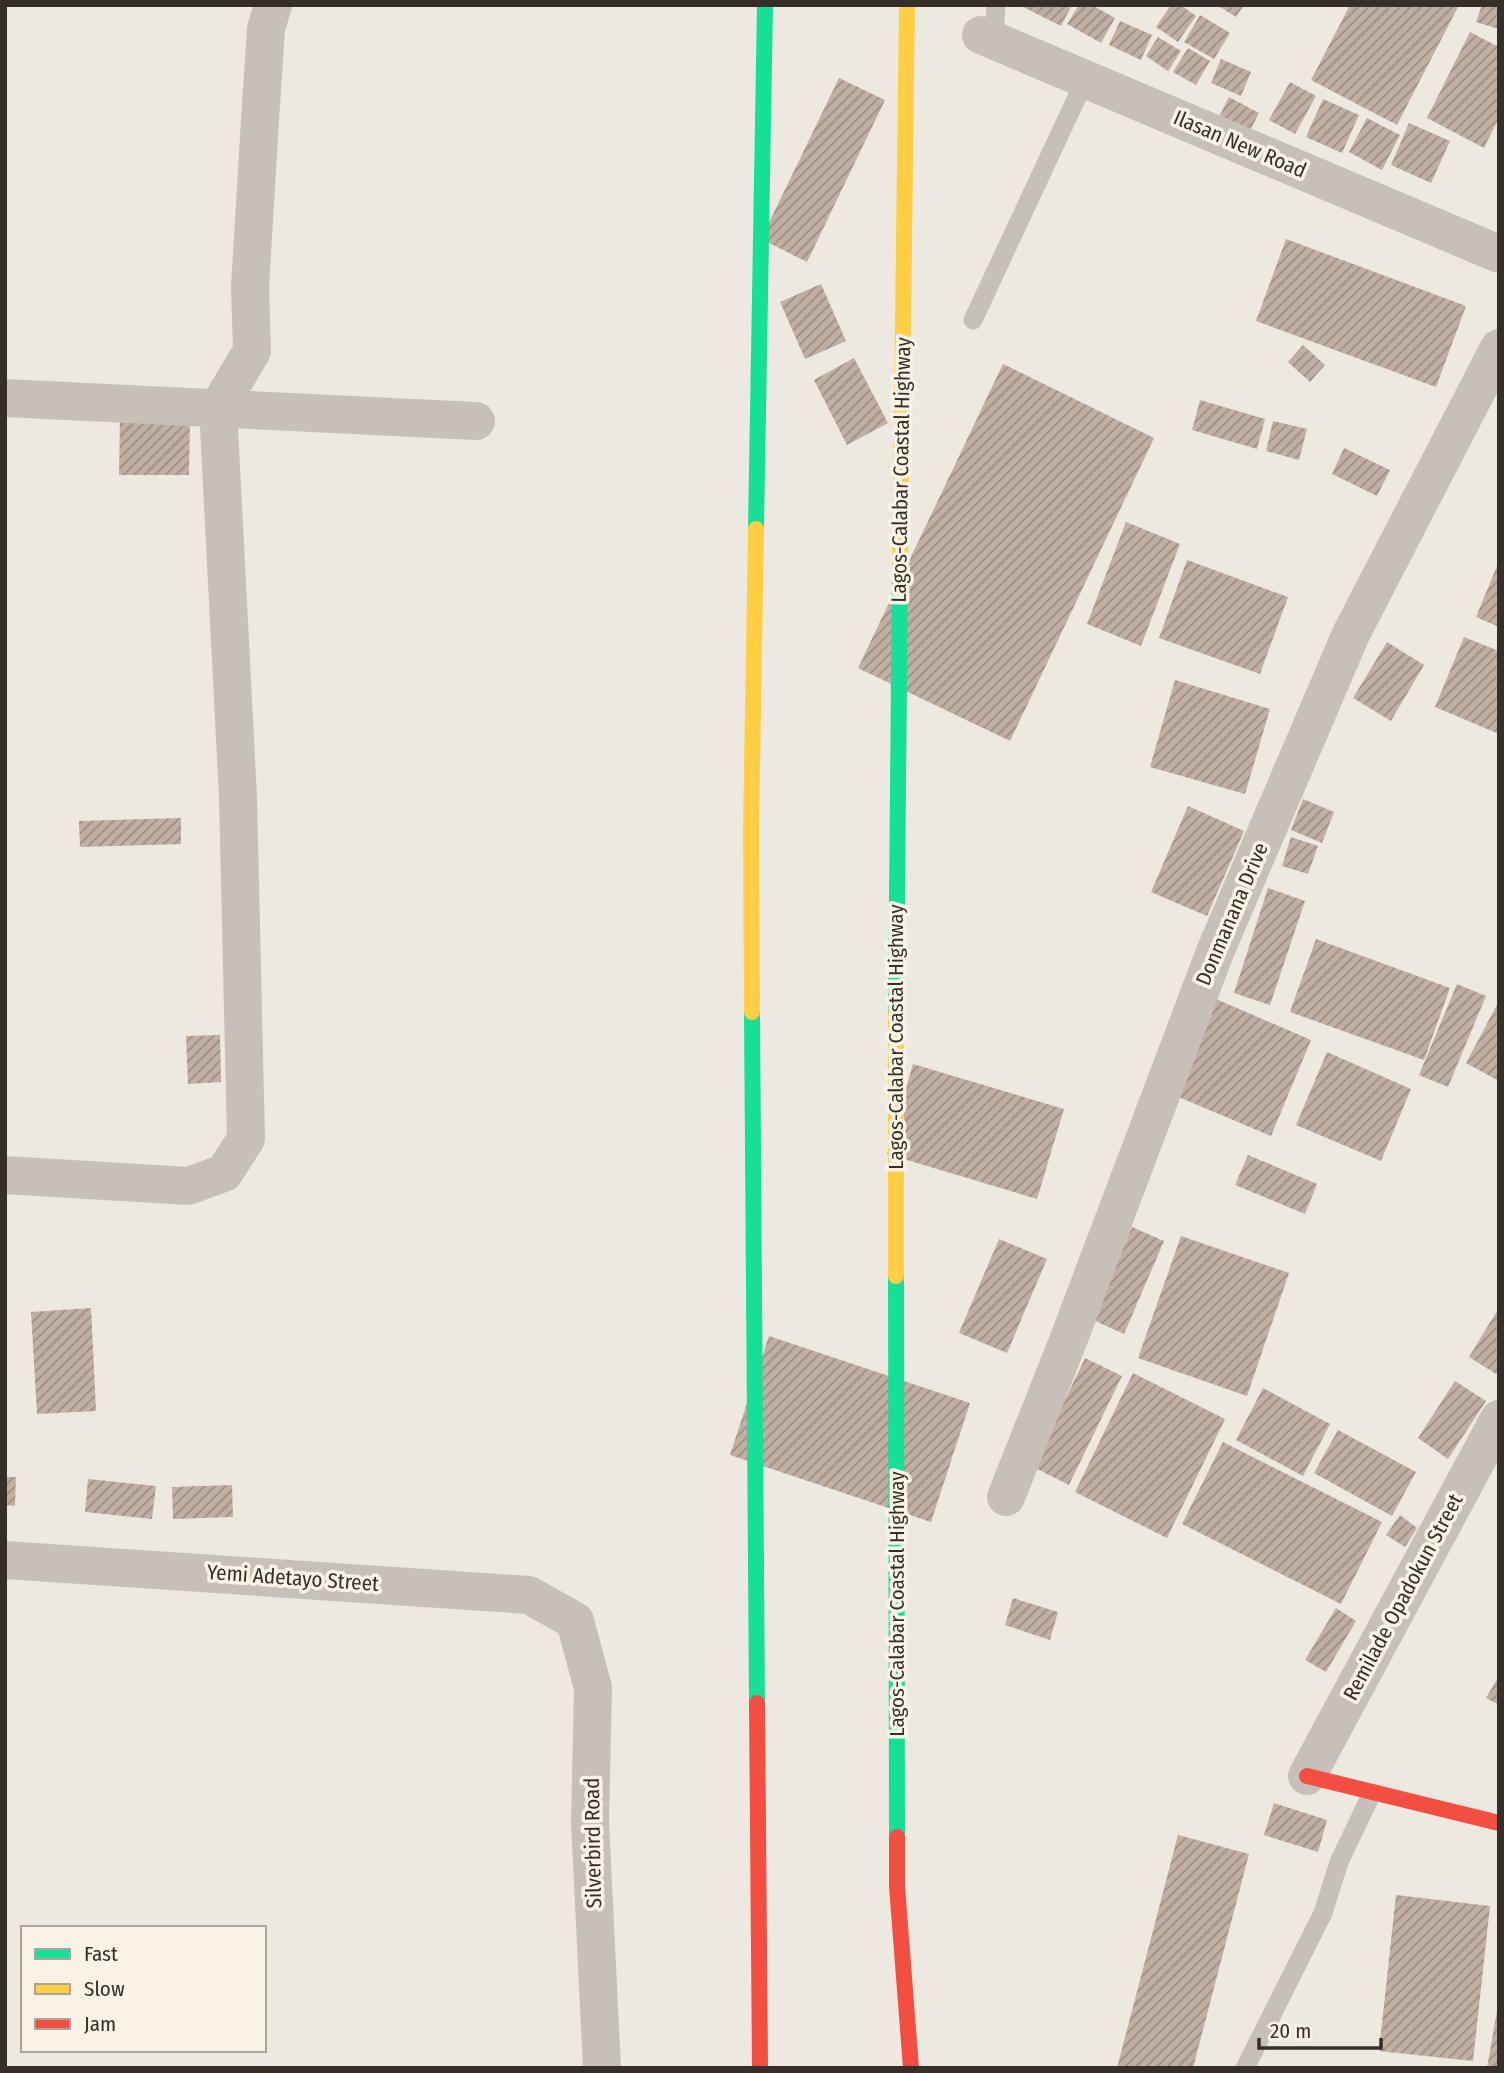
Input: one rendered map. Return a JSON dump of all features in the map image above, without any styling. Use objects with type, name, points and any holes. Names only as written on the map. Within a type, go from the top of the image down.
[{"type":"main road","points":[[760,2068],[751,832],[765,5]]},
{"type":"main road","name":"Lagos-Calabar Coastal Highway","points":[[907,5],[896,826],[897,1885],[911,2068]]},
{"type":"main road","points":[[1307,1776],[1499,1823]]},
{"type":"street","points":[[5,1175],[188,1186],[224,1173],[246,1139],[238,797],[218,408],[252,351],[250,287],[258,148],[266,29],[273,5]]},
{"type":"street","name":"Ilasan New Road","points":[[990,27],[1086,78],[1499,254]]},
{"type":"street","name":"Donmanana Drive","points":[[1006,1497],[1068,1341],[1214,953],[1345,647],[1499,348]]},
{"type":"street","points":[[5,398],[476,421]]},
{"type":"street","name":"Remilade Opadokun Street","points":[[1307,1776],[1499,1419]]},
{"type":"street","name":"Yemi Adetayo Street","points":[[5,1560],[529,1595],[575,1620]]},
{"type":"street","name":"Silverbird Road","points":[[575,1620],[593,1688],[590,1822],[602,2068]]},
{"type":"lane","points":[[973,320],[1086,78]]},
{"type":"lane","points":[[1245,2068],[1323,1913],[1339,1862],[1372,1793]]},
{"type":"building","points":[[1019,5],[1072,5],[1061,26]]},
{"type":"building","points":[[1079,5],[1092,5],[1115,18],[1101,43],[1067,24]]},
{"type":"building","points":[[1171,5],[1181,5],[1196,16],[1178,42],[1156,27]]},
{"type":"building","points":[[1217,5],[1244,5],[1236,17]]},
{"type":"building","points":[[1350,5],[1459,5],[1397,125],[1311,80]]},
{"type":"building","points":[[1482,5],[1499,5],[1499,29],[1476,22]]},
{"type":"building","points":[[1200,15],[1230,33],[1214,59],[1184,42]]},
{"type":"building","points":[[1120,21],[1152,35],[1141,60],[1109,45]]},
{"type":"building","points":[[1470,32],[1499,47],[1499,118],[1484,148],[1427,118]]},
{"type":"building","points":[[1158,37],[1181,51],[1168,71],[1146,56]]},
{"type":"building","points":[[1188,48],[1210,61],[1196,85],[1173,72]]},
{"type":"building","points":[[1221,59],[1251,72],[1241,96],[1211,83]]},
{"type":"building","points":[[839,78],[885,100],[807,262],[761,239]]},
{"type":"building","points":[[1290,82],[1316,96],[1295,134],[1269,120]]},
{"type":"building","points":[[1229,97],[1259,113],[1248,135],[1218,119]]},
{"type":"building","points":[[1323,99],[1359,115],[1342,153],[1306,137]]},
{"type":"building","points":[[1367,118],[1400,135],[1382,170],[1349,152]]},
{"type":"building","points":[[1409,123],[1450,141],[1431,183],[1391,165]]},
{"type":"building","points":[[1286,239],[1466,306],[1436,387],[1256,321]]},
{"type":"building","points":[[821,284],[846,341],[805,359],[780,302]]},
{"type":"building","points":[[1303,345],[1325,365],[1310,382],[1288,362]]},
{"type":"building","points":[[854,358],[888,423],[847,445],[814,380]]},
{"type":"building","points":[[1003,364],[1154,438],[1010,741],[858,668]]},
{"type":"building","points":[[1200,400],[1265,419],[1257,449],[1192,430]]},
{"type":"building","points":[[120,418],[190,419],[189,475],[119,475]]},
{"type":"building","points":[[1273,421],[1307,429],[1299,460],[1266,451]]},
{"type":"building","points":[[1344,448],[1390,470],[1377,496],[1332,474]]},
{"type":"building","points":[[1126,522],[1180,544],[1141,646],[1087,624]]},
{"type":"building","points":[[1187,560],[1288,597],[1260,674],[1159,638]]},
{"type":"building","points":[[1499,561],[1499,627],[1476,617]]},
{"type":"building","points":[[1464,637],[1499,651],[1499,734],[1435,707]]},
{"type":"building","points":[[1387,642],[1424,665],[1391,721],[1353,698]]},
{"type":"building","points":[[1175,680],[1270,709],[1245,794],[1150,767]]},
{"type":"building","points":[[1303,799],[1334,812],[1322,843],[1291,830]]},
{"type":"building","points":[[1188,806],[1244,831],[1207,916],[1151,892]]},
{"type":"building","points":[[181,818],[181,844],[80,847],[79,821]]},
{"type":"building","points":[[1291,837],[1318,846],[1308,874],[1282,866]]},
{"type":"building","points":[[1268,888],[1305,901],[1270,1005],[1234,993]]},
{"type":"building","points":[[1316,939],[1450,988],[1424,1060],[1290,1012]]},
{"type":"building","points":[[1457,984],[1486,996],[1448,1087],[1419,1075]]},
{"type":"building","points":[[1216,999],[1311,1040],[1271,1136],[1176,1096]]},
{"type":"building","points":[[1499,1001],[1499,1081],[1466,1063]]},
{"type":"building","points":[[220,1035],[221,1082],[188,1084],[186,1036]]},
{"type":"building","points":[[1327,1052],[1411,1089],[1381,1161],[1296,1125]]},
{"type":"building","points":[[913,1064],[1064,1109],[1037,1199],[887,1154]]},
{"type":"building","points":[[1248,1155],[1317,1184],[1305,1214],[1235,1185]]},
{"type":"building","points":[[1132,1227],[1164,1241],[1124,1334],[1093,1320]]},
{"type":"building","points":[[1181,1236],[1289,1273],[1247,1396],[1138,1358]]},
{"type":"building","points":[[999,1239],[1047,1259],[1007,1353],[959,1333]]},
{"type":"building","points":[[91,1308],[96,1411],[37,1414],[31,1312]]},
{"type":"building","points":[[1497,1311],[1499,1369],[1496,1374],[1469,1357]]},
{"type":"building","points":[[769,1336],[970,1403],[931,1522],[730,1455]]},
{"type":"building","points":[[1085,1358],[1122,1376],[1069,1485],[1033,1467]]},
{"type":"building","points":[[1133,1373],[1225,1419],[1167,1538],[1075,1492]]},
{"type":"building","points":[[1455,1381],[1486,1401],[1448,1459],[1418,1438]]},
{"type":"building","points":[[1263,1388],[1330,1424],[1303,1476],[1236,1440]]},
{"type":"building","points":[[1338,1430],[1416,1472],[1392,1516],[1314,1473]]},
{"type":"building","points":[[1223,1442],[1382,1522],[1341,1604],[1182,1524]]},
{"type":"building","points":[[5,1477],[16,1477],[15,1506],[5,1505]]},
{"type":"building","points":[[88,1479],[156,1486],[152,1519],[85,1512]]},
{"type":"building","points":[[232,1485],[233,1517],[173,1519],[172,1487]]},
{"type":"building","points":[[1400,1515],[1417,1528],[1405,1547],[1386,1535]]},
{"type":"building","points":[[1013,1598],[1058,1612],[1050,1640],[1005,1625]]},
{"type":"building","points":[[1336,1608],[1356,1621],[1326,1672],[1305,1660]]},
{"type":"building","points":[[1499,1676],[1499,1705],[1486,1698]]},
{"type":"building","points":[[1274,1803],[1327,1820],[1318,1852],[1264,1835]]},
{"type":"building","points":[[1178,1835],[1249,1854],[1193,2068],[1117,2068]]},
{"type":"building","points":[[1396,1895],[1490,1906],[1473,2061],[1379,2051]]},
{"type":"building","points":[[1497,2011],[1499,2068],[1487,2068]]},
{"type":"traffic: fast","points":[[756,529],[765,5]]},
{"type":"traffic: fast","points":[[896,1013],[900,563]]},
{"type":"traffic: fast","points":[[752,1012],[757,1703]]},
{"type":"traffic: fast","points":[[896,1276],[897,1837]]},
{"type":"traffic: slow","points":[[900,563],[907,5]]},
{"type":"traffic: slow","points":[[752,1012],[751,832],[756,529]]},
{"type":"traffic: slow","points":[[896,1013],[896,1276]]},
{"type":"traffic: jam","points":[[757,1703],[760,2068]]},
{"type":"traffic: jam","points":[[1307,1776],[1499,1823]]},
{"type":"traffic: jam","points":[[897,1837],[897,1886],[911,2068]]}]
